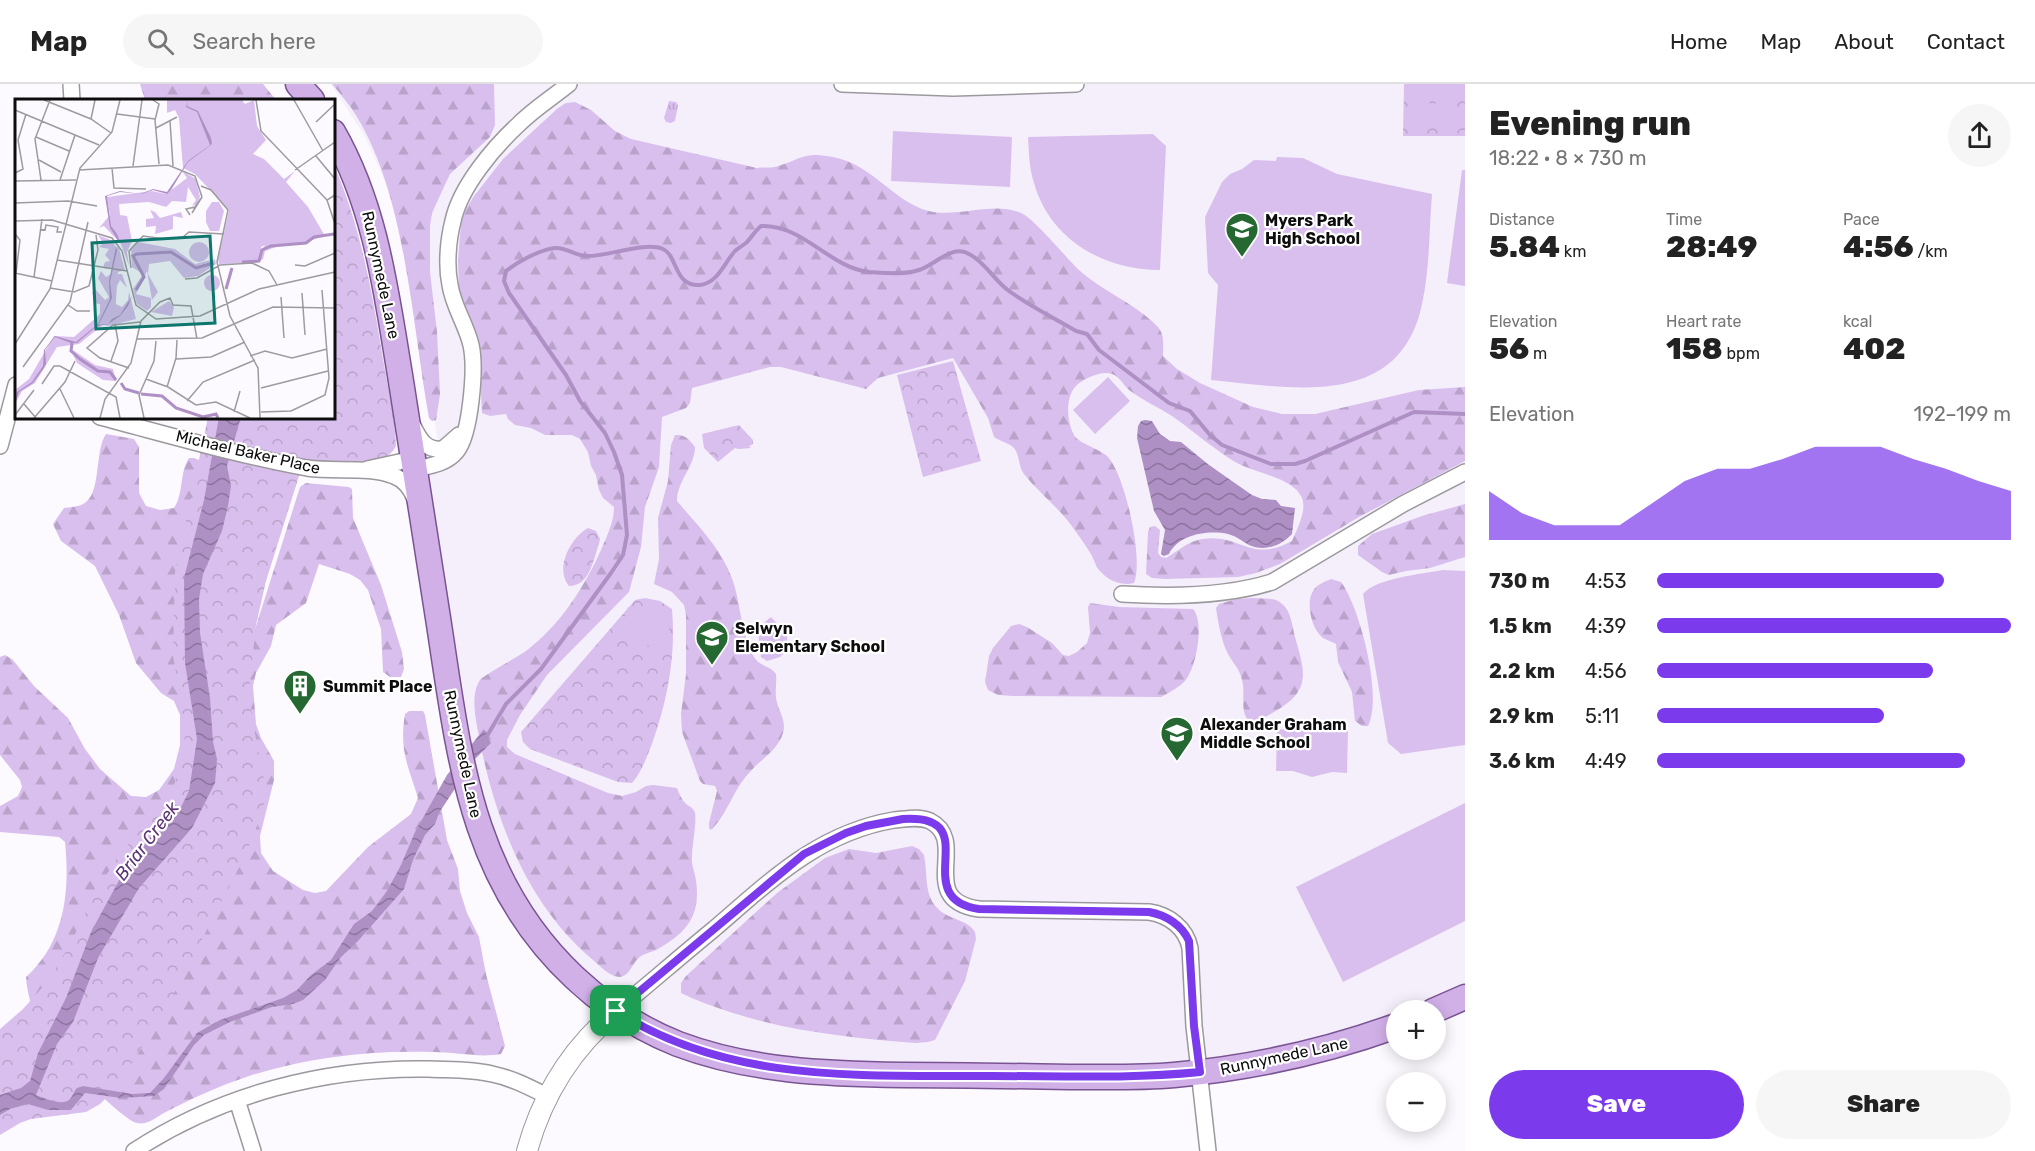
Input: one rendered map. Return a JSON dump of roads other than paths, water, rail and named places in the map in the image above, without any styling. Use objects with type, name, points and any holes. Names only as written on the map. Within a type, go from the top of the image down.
[{"type":"main road","points":[[298,84],[311,99]]},
{"type":"main road","name":"Runnymede Lane","points":[[334,134],[354,173],[376,238],[386,287],[465,778],[487,851],[506,891],[542,944],[581,983],[616,1011],[657,1034],[690,1048],[746,1063],[798,1071],[845,1074],[1109,1077],[1200,1072],[1298,1056],[1351,1042],[1386,1030]]},
{"type":"main road","points":[[1446,1005],[1465,997]]},
{"type":"street","points":[[71,84],[72,99]]},
{"type":"street","points":[[361,470],[385,463],[433,466],[455,453],[464,438],[473,368],[471,346],[449,284],[452,221],[467,188],[490,155],[519,124],[569,84]]},
{"type":"street","points":[[842,84],[953,88],[1076,84]]},
{"type":"street","points":[[0,446],[12,392]]},
{"type":"street","points":[[406,414],[422,442],[436,449],[443,449],[453,442],[468,420]]},
{"type":"street","name":"Michael Baker Place","points":[[104,418],[319,470],[361,470]]},
{"type":"street","points":[[361,470],[380,472],[399,478],[411,490],[422,517]]},
{"type":"street","points":[[1122,594],[1222,592],[1253,588],[1272,582],[1403,504],[1465,472]]},
{"type":"street","points":[[527,1151],[538,1116],[560,1073],[601,1024],[783,870],[804,854],[846,833],[885,822],[923,819],[936,826],[945,841],[946,884],[952,899],[974,908],[1149,912],[1161,915],[1176,924],[1186,935],[1189,941],[1194,1026],[1208,1151]]},
{"type":"street","points":[[134,1151],[174,1127],[237,1100],[312,1079],[401,1069],[454,1070],[490,1073],[547,1096]]},
{"type":"street","points":[[237,1100],[253,1151]]},
{"type":"water","name":"Briar Creek","points":[[219,418],[241,418],[227,466],[231,486],[228,506],[222,531],[203,574],[199,599],[200,633],[217,759],[215,783],[192,828],[139,888],[98,958],[73,1022],[57,1044],[36,1095],[52,1101],[66,1102],[77,1088],[83,1086],[132,1094],[150,1093],[197,1033],[220,1020],[283,998],[297,990],[311,975],[331,960],[354,924],[372,911],[387,891],[415,832],[447,775],[484,729],[491,743],[473,761],[439,813],[435,824],[425,835],[413,860],[404,889],[340,958],[325,980],[303,1000],[272,1007],[230,1022],[204,1035],[194,1045],[164,1089],[154,1096],[121,1098],[85,1093],[71,1110],[48,1110],[28,1104],[10,1109],[0,1115],[0,1095],[21,1088],[30,1081],[38,1053],[66,998],[91,932],[129,862],[181,807],[189,791],[197,739],[185,663],[184,578],[204,500]]},
{"type":"water","points":[[1141,421],[1152,421],[1160,434],[1170,441],[1181,442],[1252,495],[1262,499],[1276,500],[1281,506],[1295,508],[1292,534],[1278,545],[1260,548],[1228,534],[1203,533],[1180,542],[1169,554],[1164,556],[1161,554],[1165,530],[1154,511],[1137,438],[1138,426]]},
{"type":"waterway","points":[[487,736],[506,704],[541,669],[611,573],[623,555],[627,535],[622,475],[605,433],[580,401],[566,375],[509,293],[504,281],[506,271],[542,251],[559,248],[578,255],[595,256],[636,248],[655,247],[668,253],[685,281],[700,285],[712,281],[735,251],[746,243],[761,226],[776,227],[790,232],[842,263],[869,272],[913,272],[950,253],[963,252],[980,262],[1004,287],[1017,296],[1076,331],[1087,334],[1099,350],[1169,403],[1190,411],[1210,435],[1222,445],[1271,464],[1295,464],[1305,461],[1414,412],[1465,414]]},
{"type":"place","name":"Myers Park High School","points":[[1242,258]]},
{"type":"place","name":"Selwyn Elementary School","points":[[712,666]]},
{"type":"place","name":"Summit Place","points":[[300,715]]},
{"type":"place","name":"Alexander Graham Middle School","points":[[1177,762]]}]
